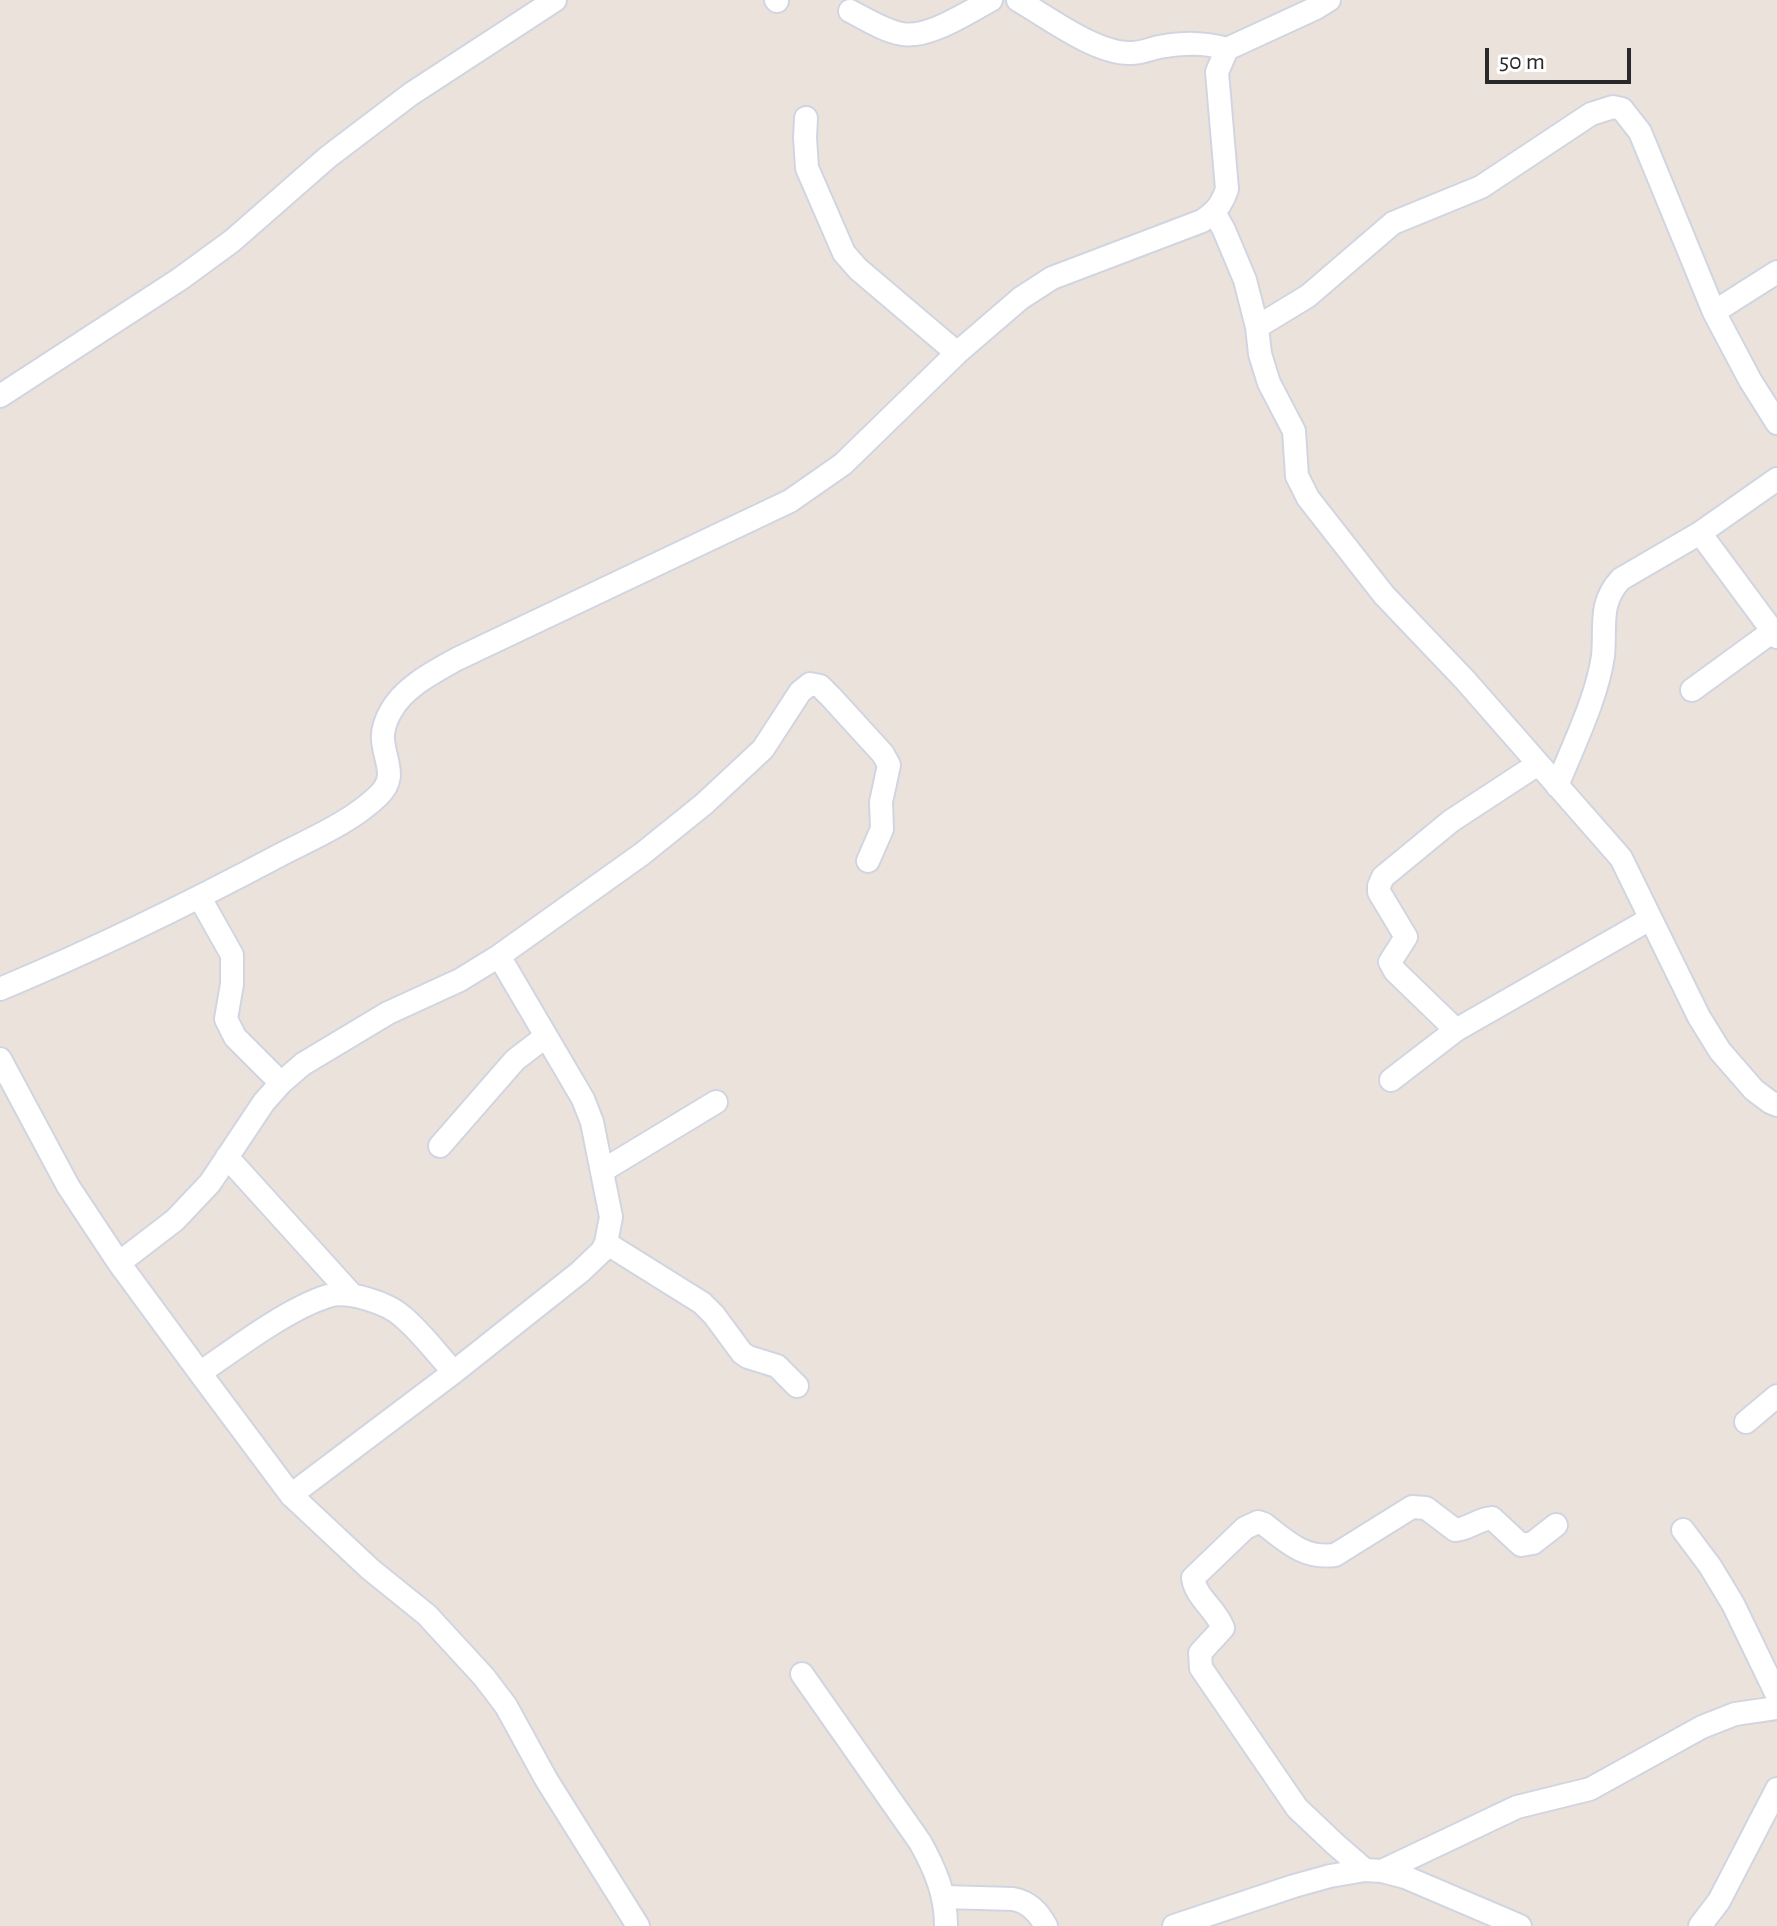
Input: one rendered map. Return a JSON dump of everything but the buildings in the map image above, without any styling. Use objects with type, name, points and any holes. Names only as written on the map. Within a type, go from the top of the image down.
[{"type":"street","points":[[0,396],[180,279],[232,241],[328,157],[411,94],[555,0]]},
{"type":"street","points":[[850,11],[889,31],[918,35],[991,0]]},
{"type":"street","points":[[1018,0],[1088,42],[1130,54],[1179,43],[1209,44],[1227,49],[1329,0]]},
{"type":"street","points":[[0,989],[72,959],[200,898],[360,812],[388,785],[390,775],[382,738],[391,710],[402,696],[425,678],[457,659],[790,501],[843,464],[957,353],[1021,298],[1052,278],[1202,221],[1214,212],[1223,202],[1227,189],[1217,72],[1227,49]]},
{"type":"street","points":[[1257,327],[1308,296],[1393,223],[1481,187],[1591,114],[1613,107],[1622,109],[1640,132],[1714,312],[1777,423]]},
{"type":"street","points":[[806,118],[807,168],[844,253],[858,269],[957,353]]},
{"type":"street","points":[[1214,212],[1245,280],[1257,327],[1260,354],[1269,383],[1294,431],[1297,476],[1308,498],[1384,595],[1465,680],[1621,858],[1699,1017],[1720,1051],[1754,1090],[1777,1105]]},
{"type":"street","points":[[1714,312],[1777,272]]},
{"type":"street","points":[[1557,786],[1593,695],[1603,656],[1603,615],[1613,588],[1621,579],[1700,533],[1777,479]]},
{"type":"street","points":[[1692,690],[1775,634],[1700,533]]},
{"type":"street","points":[[119,1263],[175,1220],[210,1183],[264,1102],[303,1064],[388,1013],[460,980],[499,956],[642,854],[704,804],[763,749],[800,692],[810,684],[820,686],[831,697],[883,754],[889,765],[881,802],[882,829],[868,861]]},
{"type":"street","points":[[1456,1030],[1395,971],[1390,962],[1406,937],[1379,892],[1379,886],[1383,877],[1451,821],[1538,764]]},
{"type":"street","points":[[200,898],[232,955],[232,984],[226,1019],[235,1037],[281,1083]]},
{"type":"street","points":[[1391,1080],[1456,1030],[1650,919]]},
{"type":"street","points":[[291,1495],[580,1272],[606,1243],[611,1217],[592,1122],[583,1099],[499,956]]},
{"type":"street","points":[[440,1146],[515,1060],[545,1037]]},
{"type":"street","points":[[0,1059],[68,1186],[119,1263],[291,1495],[370,1569],[427,1615],[484,1677],[506,1706],[546,1779],[638,1926]]},
{"type":"street","points":[[602,1171],[716,1102]]},
{"type":"street","points":[[227,1157],[352,1295]]},
{"type":"street","points":[[606,1243],[702,1303],[742,1353],[777,1366],[797,1386]]},
{"type":"street","points":[[200,1373],[299,1309],[330,1295],[352,1295],[388,1306],[403,1316],[454,1372]]},
{"type":"street","points":[[1746,1422],[1777,1396]]},
{"type":"street","points":[[1520,1926],[1405,1877],[1373,1870],[1335,1844],[1297,1808],[1201,1668],[1200,1653],[1223,1628],[1220,1619],[1195,1588],[1193,1578],[1245,1528],[1258,1522],[1298,1550],[1320,1557],[1335,1555],[1412,1507],[1426,1508],[1455,1530],[1465,1530],[1483,1519],[1492,1518],[1521,1545],[1533,1543],[1556,1525]]},
{"type":"street","points":[[1683,1530],[1733,1604],[1777,1695]]},
{"type":"street","points":[[802,1674],[920,1842],[933,1865],[944,1897],[946,1926]]},
{"type":"street","points":[[1174,1926],[1294,1886],[1330,1876],[1373,1870],[1517,1807],[1590,1789],[1702,1727],[1735,1714],[1777,1708]]},
{"type":"street","points":[[1700,1926],[1719,1901],[1777,1789]]},
{"type":"street","points":[[944,1897],[1023,1901],[1039,1914],[1046,1926]]}]
